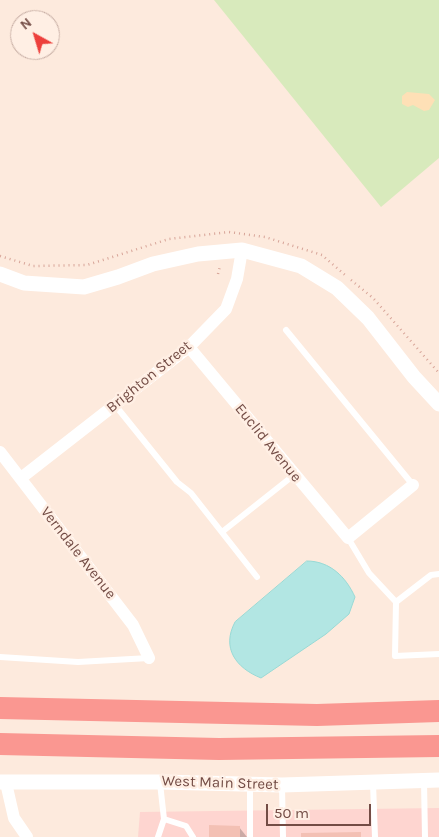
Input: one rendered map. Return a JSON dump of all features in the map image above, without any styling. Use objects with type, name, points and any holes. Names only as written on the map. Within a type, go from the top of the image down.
[{"type":"highway","points":[[0,708],[317,715],[439,711]]},
{"type":"highway","points":[[0,744],[219,749],[439,746]]},
{"type":"street","points":[[0,274],[24,283],[84,286],[118,277],[153,264],[198,254],[242,250],[301,266],[337,288],[368,318],[414,377],[439,404]]},
{"type":"street","name":"Brighton Street","points":[[21,478],[189,347],[226,309],[237,280],[242,250]]},
{"type":"street","name":"Euclid Avenue","points":[[189,347],[348,538]]},
{"type":"street","name":"Verndale Avenue","points":[[2,457],[21,478],[133,625],[149,658]]},
{"type":"street","points":[[348,538],[413,485]]},
{"type":"street","name":"West Main Street","points":[[3,783],[160,782],[282,785],[432,781]]},
{"type":"street","points":[[3,783],[14,818],[24,836]]},
{"type":"lane","points":[[286,330],[413,485]]},
{"type":"lane","points":[[115,404],[177,482],[191,493],[257,577]]},
{"type":"lane","points":[[222,532],[294,475]]},
{"type":"lane","points":[[348,538],[369,573],[396,602],[395,656],[439,654]]},
{"type":"lane","points":[[396,602],[431,575],[439,574]]},
{"type":"lane","points":[[0,657],[78,662],[149,658]]},
{"type":"lane","points":[[425,837],[432,781]]},
{"type":"lane","points":[[158,837],[164,819],[160,782]]},
{"type":"lane","points":[[373,783],[375,837]]},
{"type":"lane","points":[[250,784],[250,837]]},
{"type":"lane","points":[[282,785],[283,837]]},
{"type":"lane","points":[[164,819],[186,826],[193,837]]},
{"type":"shaded area","points":[[439,808],[439,837],[138,837],[140,812]]},
{"type":"green space","points":[[214,0],[439,0],[439,158],[381,207]]},
{"type":"sand","points":[[407,92],[429,94],[435,100],[429,110],[424,111],[413,105],[408,107],[402,104],[402,96]]},
{"type":"water","points":[[307,561],[330,567],[347,583],[355,597],[349,614],[326,634],[261,678],[244,669],[233,656],[230,649],[231,631],[235,622]]},
{"type":"building","points":[[209,825],[240,826],[240,837],[209,837]]},
{"type":"building","points":[[361,832],[361,837],[301,837],[301,833]]}]
